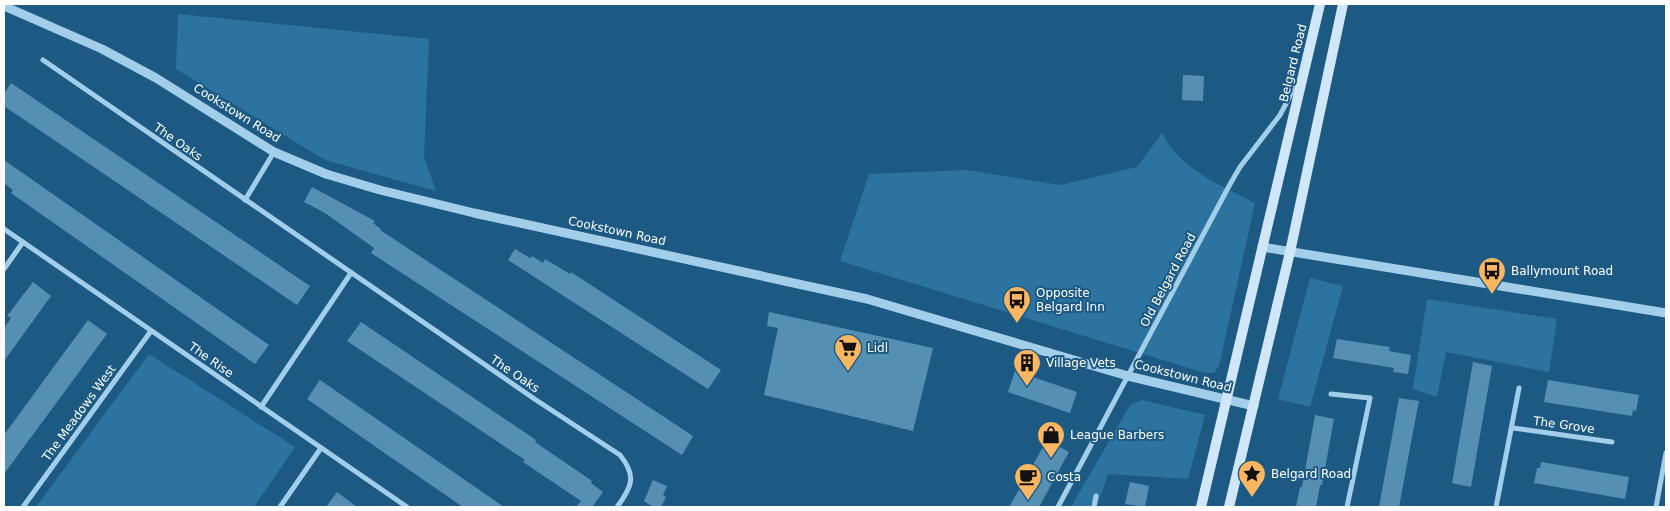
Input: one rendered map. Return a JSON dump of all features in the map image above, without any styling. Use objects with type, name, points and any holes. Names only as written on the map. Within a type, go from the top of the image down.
[{"type":"main road","name":"Belgard Road","points":[[1201,507],[1228,400],[1284,146],[1306,68],[1320,4]]},
{"type":"main road","points":[[1229,507],[1290,252],[1342,4]]},
{"type":"street","name":"Cookstown Road","points":[[4,6],[86,42],[148,74],[274,152],[326,174],[380,190],[868,299],[1128,376],[1254,406]]},
{"type":"street","name":"The Oaks","points":[[43,60],[536,400],[620,455],[630,467],[631,480],[626,494],[617,507]]},
{"type":"street","name":"Old Belgard Road","points":[[1058,507],[1229,186],[1240,167],[1280,115],[1306,68]]},
{"type":"street","points":[[245,200],[274,152]]},
{"type":"street","name":"The Rise","points":[[4,229],[406,507]]},
{"type":"street","points":[[4,268],[23,242]]},
{"type":"street","points":[[1262,247],[1666,314]]},
{"type":"street","points":[[261,407],[351,273]]},
{"type":"street","name":"The Meadows West","points":[[23,507],[151,330]]},
{"type":"street","name":"The Grove","points":[[1496,507],[1513,428],[1519,388]]},
{"type":"street","points":[[1331,394],[1370,398],[1347,507]]},
{"type":"street","name":"The Grove","points":[[1513,428],[1612,442]]},
{"type":"street","points":[[280,507],[321,448]]},
{"type":"street","points":[[1656,507],[1666,453]]},
{"type":"street","points":[[1094,507],[1096,496]]},
{"type":"shaded area","points":[[178,14],[429,39],[424,157],[436,191],[325,160],[176,69]]},
{"type":"shaded area","points":[[1162,133],[1179,157],[1190,166],[1216,183],[1255,203],[1219,366],[1214,373],[1205,373],[840,261],[869,174],[966,170],[1060,185],[1137,167]]},
{"type":"shaded area","points":[[1310,278],[1343,286],[1310,407],[1278,399]]},
{"type":"shaded area","points":[[1427,299],[1557,319],[1549,372],[1446,352],[1437,397],[1413,389]]},
{"type":"shaded area","points":[[149,354],[295,447],[254,507],[36,507]]},
{"type":"shaded area","points":[[1142,400],[1205,415],[1188,479],[1108,474],[1097,507],[1071,507],[1130,405]]},
{"type":"building","points":[[1183,75],[1204,76],[1203,101],[1182,100]]},
{"type":"building","points":[[11,83],[310,286],[297,305],[4,106],[4,94]]},
{"type":"building","points":[[4,160],[269,345],[255,364],[11,193],[13,190],[4,183]]},
{"type":"building","points":[[312,187],[375,221],[373,223],[380,230],[693,436],[682,455],[371,253],[374,248],[325,213],[304,202]]},
{"type":"building","points":[[515,249],[530,258],[532,256],[543,263],[545,259],[570,274],[571,272],[721,370],[708,389],[508,260]]},
{"type":"building","points":[[33,282],[51,296],[4,361],[4,328],[11,318],[7,316]]},
{"type":"building","name":"Lidl","points":[[769,312],[933,348],[913,431],[764,395],[778,328],[767,326]]},
{"type":"building","points":[[88,320],[107,334],[4,474],[4,435]]},
{"type":"building","points":[[361,322],[536,440],[535,442],[592,481],[591,483],[603,492],[592,507],[576,507],[581,501],[523,462],[525,460],[347,341]]},
{"type":"building","points":[[1337,339],[1390,347],[1389,351],[1411,355],[1408,374],[1393,372],[1394,368],[1333,358]]},
{"type":"building","points":[[1473,362],[1492,366],[1471,487],[1452,483]]},
{"type":"building","points":[[1015,371],[1077,392],[1070,413],[1008,392]]},
{"type":"building","points":[[320,380],[504,507],[463,507],[386,454],[307,399]]},
{"type":"building","points":[[1548,380],[1639,395],[1636,411],[1633,410],[1632,416],[1544,402]]},
{"type":"building","points":[[1399,398],[1419,401],[1399,507],[1379,507]]},
{"type":"building","points":[[1315,415],[1334,419],[1322,485],[1320,485],[1316,507],[1296,507],[1300,487],[1302,487]]},
{"type":"building","points":[[1047,440],[1069,452],[1039,507],[1009,507]]},
{"type":"building","points":[[1541,462],[1629,477],[1625,499],[1534,483],[1537,468],[1540,468]]},
{"type":"building","points":[[653,480],[667,486],[663,495],[666,497],[661,507],[653,507],[644,501]]},
{"type":"building","points":[[1130,482],[1149,486],[1145,507],[1125,504]]},
{"type":"building","points":[[337,492],[357,507],[326,507]]},
{"type":"place","name":"Ballymount Road","points":[[1492,295]]},
{"type":"place","name":"Opposite Belgard Inn","points":[[1017,324]]},
{"type":"place","name":"Lidl","points":[[848,372]]},
{"type":"place","name":"Village Vets","points":[[1027,387]]},
{"type":"place","name":"League Barbers","points":[[1051,459]]},
{"type":"place","name":"Belgard Road","points":[[1252,498]]},
{"type":"place","name":"Costa","points":[[1028,501]]}]
